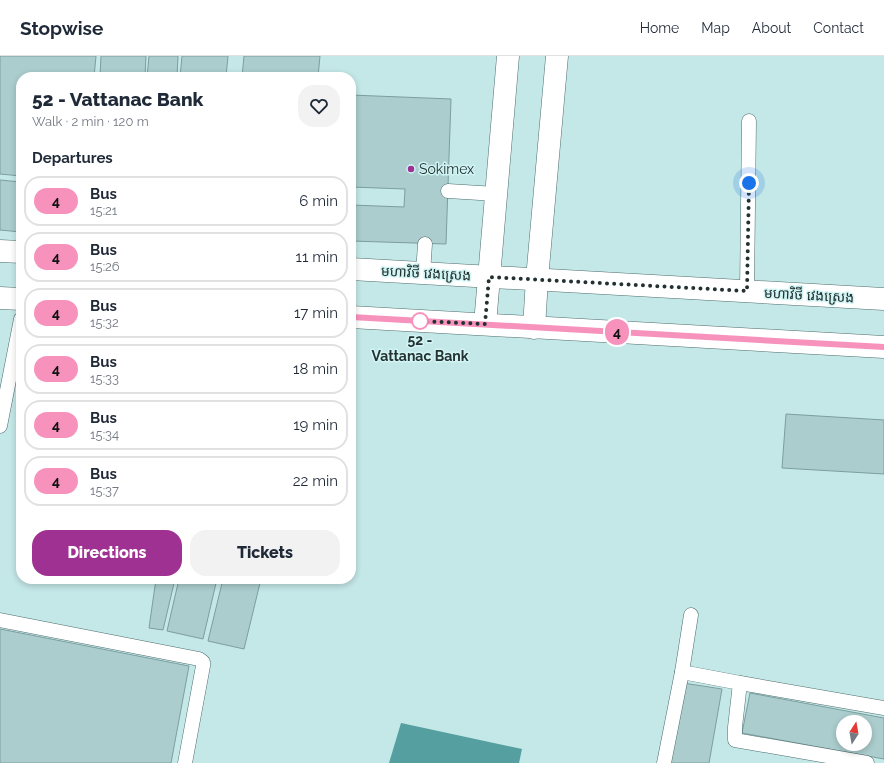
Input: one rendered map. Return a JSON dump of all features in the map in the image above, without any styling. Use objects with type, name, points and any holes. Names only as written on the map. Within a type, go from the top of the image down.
[{"type":"main road","points":[[485,324],[508,56]]},
{"type":"main road","points":[[534,328],[557,56]]},
{"type":"main road","points":[[0,251],[16,252]]},
{"type":"main road","name":"មហាវិថី វេងស្រេង","points":[[356,269],[884,299]]},
{"type":"main road","points":[[0,298],[16,299]]},
{"type":"main road","points":[[356,317],[884,347]]},
{"type":"lane","points":[[747,291],[749,121]]},
{"type":"lane","points":[[448,191],[496,194]]},
{"type":"lane","points":[[423,273],[426,244]]},
{"type":"lane","points":[[0,426],[16,344]]},
{"type":"lane","points":[[664,763],[682,672],[691,615]]},
{"type":"lane","points":[[0,620],[199,659],[203,662],[185,763]]},
{"type":"lane","points":[[682,672],[884,708]]},
{"type":"lane","points":[[740,683],[735,727],[736,740],[866,763]]},
{"type":"water","points":[[401,723],[522,749],[519,763],[389,763]]},
{"type":"building","points":[[0,56],[96,56],[94,72],[16,72],[16,176],[0,174]]},
{"type":"building","points":[[101,56],[146,56],[145,72],[100,72]]},
{"type":"building","points":[[149,56],[178,56],[177,72],[147,72]]},
{"type":"building","points":[[182,56],[228,56],[226,72],[180,72]]},
{"type":"building","points":[[244,56],[320,56],[318,72],[242,72]]},
{"type":"building","points":[[356,95],[451,99],[446,244],[356,241],[356,205],[404,207],[405,189],[356,187]]},
{"type":"building","points":[[0,180],[16,182],[16,232],[0,230]]},
{"type":"building","points":[[786,414],[884,420],[884,474],[782,468]]},
{"type":"building","points":[[155,584],[174,584],[163,630],[149,628]]},
{"type":"building","points":[[178,584],[216,584],[203,639],[167,631]]},
{"type":"building","points":[[222,584],[260,584],[244,649],[208,641]]},
{"type":"building","points":[[0,629],[189,666],[171,763],[0,763]]},
{"type":"building","points":[[683,683],[722,689],[709,763],[669,763]]},
{"type":"building","points":[[750,693],[868,715],[836,715],[836,750],[742,733]]},
{"type":"building","points":[[872,716],[884,718],[884,759],[840,751],[872,751]]},
{"type":"bus line","name":"4","points":[[356,317],[884,347]]},
{"type":"place","name":"Sokimex","points":[[411,169]]},
{"type":"place","name":"52 - Vattanac Bank","points":[[420,321]]},
{"type":"route","points":[[420,321],[485,324],[489,277],[747,291],[749,183]]}]
